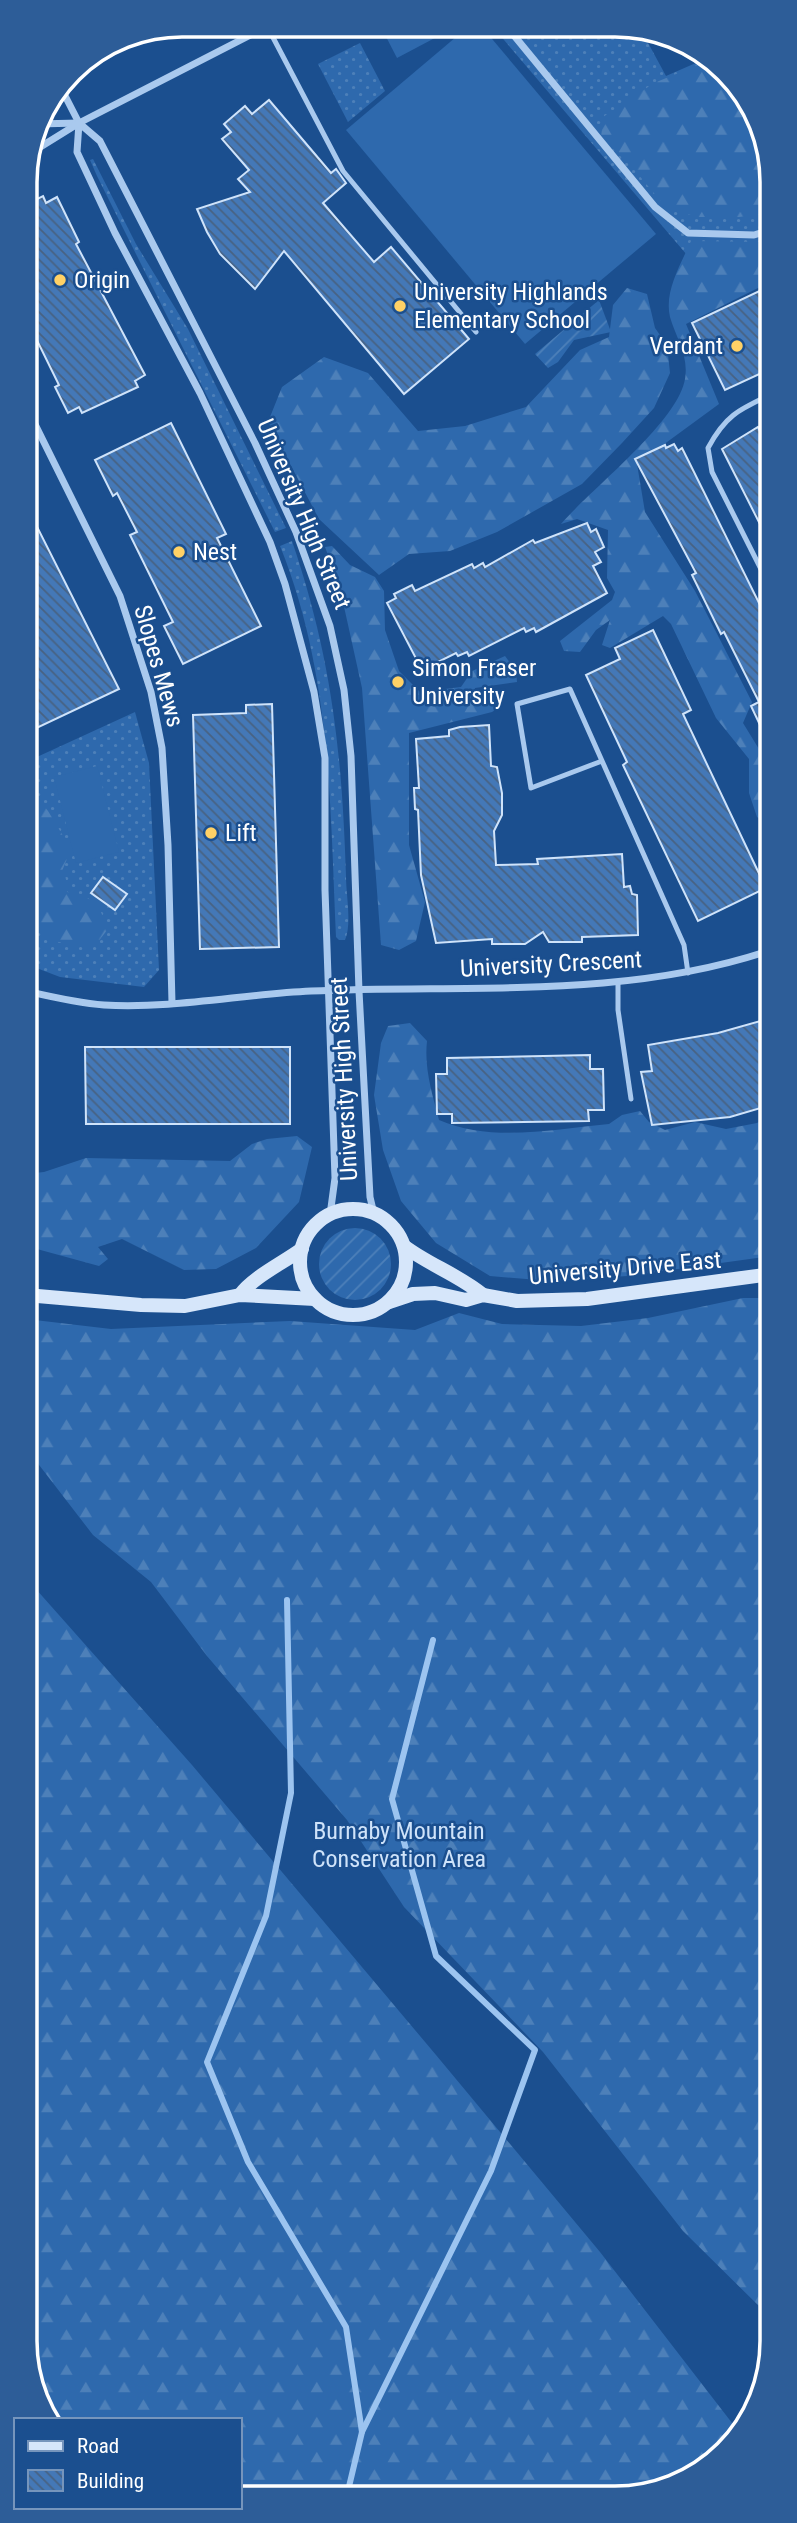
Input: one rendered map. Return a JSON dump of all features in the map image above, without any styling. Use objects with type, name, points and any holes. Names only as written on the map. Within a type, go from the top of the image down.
[{"type":"street","points":[[42,146],[79,123],[247,37]]},
{"type":"street","points":[[515,37],[656,207],[688,233],[743,235],[760,232]]},
{"type":"street","name":"University High Street","points":[[65,96],[79,123],[100,141],[255,443],[296,532],[330,626],[344,690],[351,756],[359,991],[370,1197],[374,1214]]},
{"type":"street","points":[[49,124],[79,123]]},
{"type":"street","name":"University High Street","points":[[79,123],[77,152],[200,393],[270,542],[285,584],[314,692],[325,758],[325,890],[335,1178],[330,1215]]},
{"type":"street","name":"Slopes Mews","points":[[37,428],[120,596],[151,692],[162,748],[169,845],[172,1003]]},
{"type":"street","name":"University Crescent","points":[[37,994],[66,1001],[106,1005],[172,1003],[330,991],[618,982],[688,973],[760,953]]},
{"type":"street","points":[[345,1210],[374,1214],[397,1232],[404,1246],[407,1261],[404,1276],[389,1302],[376,1311],[345,1314],[330,1310],[315,1299],[303,1276],[302,1249],[308,1235],[330,1215],[345,1210]]},
{"type":"street","name":"University Drive East","points":[[404,1246],[440,1271],[467,1282],[483,1295]]},
{"type":"street","points":[[240,1295],[248,1283],[265,1275],[302,1249]]},
{"type":"street","name":"University Drive East","points":[[389,1302],[413,1294],[435,1293],[466,1300],[483,1295],[517,1301],[587,1298],[760,1275]]},
{"type":"street","points":[[37,1295],[141,1305],[185,1306],[240,1295],[315,1299]]},
{"type":"lane","points":[[274,37],[343,171],[476,332]]},
{"type":"lane","points":[[760,400],[735,411],[720,425],[708,448],[712,472],[760,567]]},
{"type":"lane","points":[[603,761],[531,788],[517,704],[570,688],[603,761],[684,945],[688,973]]},
{"type":"lane","points":[[618,982],[618,1010],[631,1099]]},
{"type":"green space","points":[[386,37],[437,37],[397,58]]},
{"type":"green space","points":[[456,37],[490,37],[656,234],[525,344],[346,130]]},
{"type":"green space","points":[[502,37],[625,37],[647,41],[666,76],[697,62],[730,93],[753,135],[759,163],[760,247],[704,275]]},
{"type":"green space","points":[[360,43],[385,91],[348,122],[318,64]]},
{"type":"green space","points":[[700,64],[730,93],[753,135],[759,163],[760,214],[700,217],[668,210],[622,155],[601,138],[603,117],[654,83]]},
{"type":"green space","points":[[93,159],[136,244],[188,329],[286,528],[275,532],[97,176],[90,160]]},
{"type":"green space","points":[[691,241],[760,242],[760,287],[686,324],[719,404],[637,464],[645,512],[695,591],[752,702],[743,723],[760,751],[760,819],[749,793],[749,759],[716,718],[671,624],[663,616],[610,648],[602,645],[610,620],[596,630],[580,652],[564,651],[560,641],[612,600],[615,592],[607,578],[608,530],[577,519],[561,524],[651,435],[679,396],[685,379],[684,354],[670,317],[669,297],[674,278]]},
{"type":"green space","points":[[627,288],[647,294],[655,328],[667,345],[670,373],[654,408],[582,484],[497,532],[450,551],[409,554],[379,575],[319,519],[268,422],[282,387],[324,357],[368,373],[418,431],[465,426],[526,407],[580,350],[609,337],[613,305]]},
{"type":"green space","points":[[599,300],[611,332],[574,340],[558,362],[548,368],[535,354]]},
{"type":"green space","points":[[292,541],[306,584],[326,666],[338,747],[348,918],[345,940],[336,937],[329,788],[319,690],[297,593],[280,546]]},
{"type":"green space","points":[[332,546],[350,565],[375,577],[384,591],[385,630],[399,671],[420,692],[461,687],[472,671],[505,656],[516,671],[517,682],[475,688],[474,696],[498,708],[492,712],[409,733],[409,845],[425,902],[416,941],[399,950],[381,945],[362,688],[339,584],[325,547]]},
{"type":"green space","points":[[135,712],[149,763],[159,970],[144,987],[60,977],[37,968],[37,757]]},
{"type":"green space","points":[[97,766],[119,852],[76,863],[54,777]]},
{"type":"green space","points":[[37,797],[71,849],[62,871],[66,879],[65,889],[71,896],[81,894],[98,905],[108,929],[97,943],[76,944],[56,941],[39,932]]},
{"type":"green space","points":[[410,1023],[427,1041],[428,1071],[439,1120],[459,1127],[523,1133],[609,1124],[622,1115],[640,1111],[649,1122],[665,1130],[695,1122],[726,1129],[760,1121],[760,1258],[627,1276],[551,1281],[490,1276],[436,1243],[401,1201],[383,1150],[374,1095],[381,1043],[388,1026]]},
{"type":"green space","points":[[297,1136],[312,1147],[299,1202],[256,1248],[216,1269],[184,1270],[122,1239],[98,1247],[108,1259],[99,1266],[37,1249],[37,1173],[86,1158],[230,1161],[252,1144],[267,1139]]},
{"type":"green space","points":[[355,1228],[375,1234],[385,1244],[391,1264],[385,1284],[375,1294],[355,1300],[335,1294],[325,1284],[319,1264],[325,1244],[335,1234]]},
{"type":"green space","name":"Burnaby Mountain Conservation Area","points":[[743,1298],[760,1298],[760,2307],[683,2231],[543,2052],[404,1907],[347,1820],[207,1656],[151,1582],[93,1535],[37,1462],[37,1320],[111,1329],[290,1321],[415,1330],[459,1313],[502,1324],[581,1326],[648,1318]]},
{"type":"green space","points":[[37,1590],[192,1765],[600,2252],[734,2425],[704,2456],[662,2479],[616,2486],[242,2486],[242,2418],[59,2418],[44,2388],[37,2351]]},
{"type":"building","points":[[269,100],[331,173],[336,169],[346,183],[323,203],[374,262],[391,247],[469,339],[404,394],[284,251],[255,289],[220,254],[207,232],[197,209],[250,192],[238,179],[249,170],[222,139],[231,132],[224,124],[245,106],[252,114]]},
{"type":"building","name":"Origin","points":[[43,196],[46,203],[57,197],[79,242],[76,244],[145,375],[135,381],[138,387],[82,413],[79,407],[68,413],[55,387],[59,385],[37,340],[37,199]]},
{"type":"building","name":"Verdant","points":[[760,291],[760,374],[725,390],[692,323]]},
{"type":"building","name":"Nest","points":[[171,423],[226,534],[217,538],[261,626],[183,664],[164,626],[173,622],[130,535],[137,532],[117,493],[113,496],[95,460]]},
{"type":"building","points":[[758,427],[760,524],[722,449]]},
{"type":"building","points":[[674,444],[678,451],[682,448],[760,605],[760,725],[751,706],[759,702],[724,632],[721,634],[692,575],[696,573],[635,459],[665,445],[666,448]]},
{"type":"building","points":[[587,523],[591,532],[596,529],[604,547],[595,552],[601,562],[593,566],[607,593],[536,632],[534,628],[526,632],[524,628],[469,656],[467,652],[458,656],[456,653],[422,670],[387,603],[396,598],[394,594],[412,585],[415,591],[472,564],[474,568],[483,563],[485,567],[533,540],[535,543]]},
{"type":"building","points":[[37,527],[119,689],[37,728]]},
{"type":"building","points":[[653,630],[691,710],[683,714],[760,875],[760,891],[698,921],[623,765],[627,762],[586,675],[620,659],[615,648]]},
{"type":"building","name":"Lift","points":[[272,704],[279,947],[200,949],[193,715],[246,713],[246,705]]},
{"type":"building","points":[[489,725],[491,766],[497,767],[502,793],[502,815],[494,831],[496,865],[538,864],[537,859],[622,854],[624,887],[630,886],[632,894],[637,895],[638,935],[582,937],[582,942],[549,942],[543,932],[525,944],[492,944],[492,939],[436,943],[421,875],[418,810],[415,809],[414,788],[419,788],[416,739],[449,736],[449,730],[460,727]]},
{"type":"building","points":[[103,877],[127,894],[115,910],[91,893]]},
{"type":"building","points":[[760,1021],[760,1108],[730,1117],[652,1125],[641,1072],[652,1071],[648,1045],[718,1033]]},
{"type":"building","points":[[85,1047],[290,1047],[290,1124],[86,1124]]},
{"type":"building","points":[[590,1055],[590,1069],[603,1069],[604,1110],[588,1110],[589,1121],[452,1123],[452,1114],[437,1114],[436,1074],[447,1074],[447,1058]]},
{"type":"waterway","points":[[287,1600],[291,1793],[266,1916],[207,2062],[248,2162],[346,2327],[362,2432],[349,2486]]},
{"type":"waterway","points":[[362,2432],[491,2171],[535,2050],[436,1956],[392,1799],[433,1640]]},
{"type":"place","name":"Origin","points":[[60,280]]},
{"type":"place","name":"University Highlands Elementary School","points":[[400,306]]},
{"type":"place","name":"Verdant","points":[[737,346]]},
{"type":"place","name":"Nest","points":[[179,552]]},
{"type":"place","name":"Simon Fraser University","points":[[398,682]]},
{"type":"place","name":"Lift","points":[[211,833]]}]
